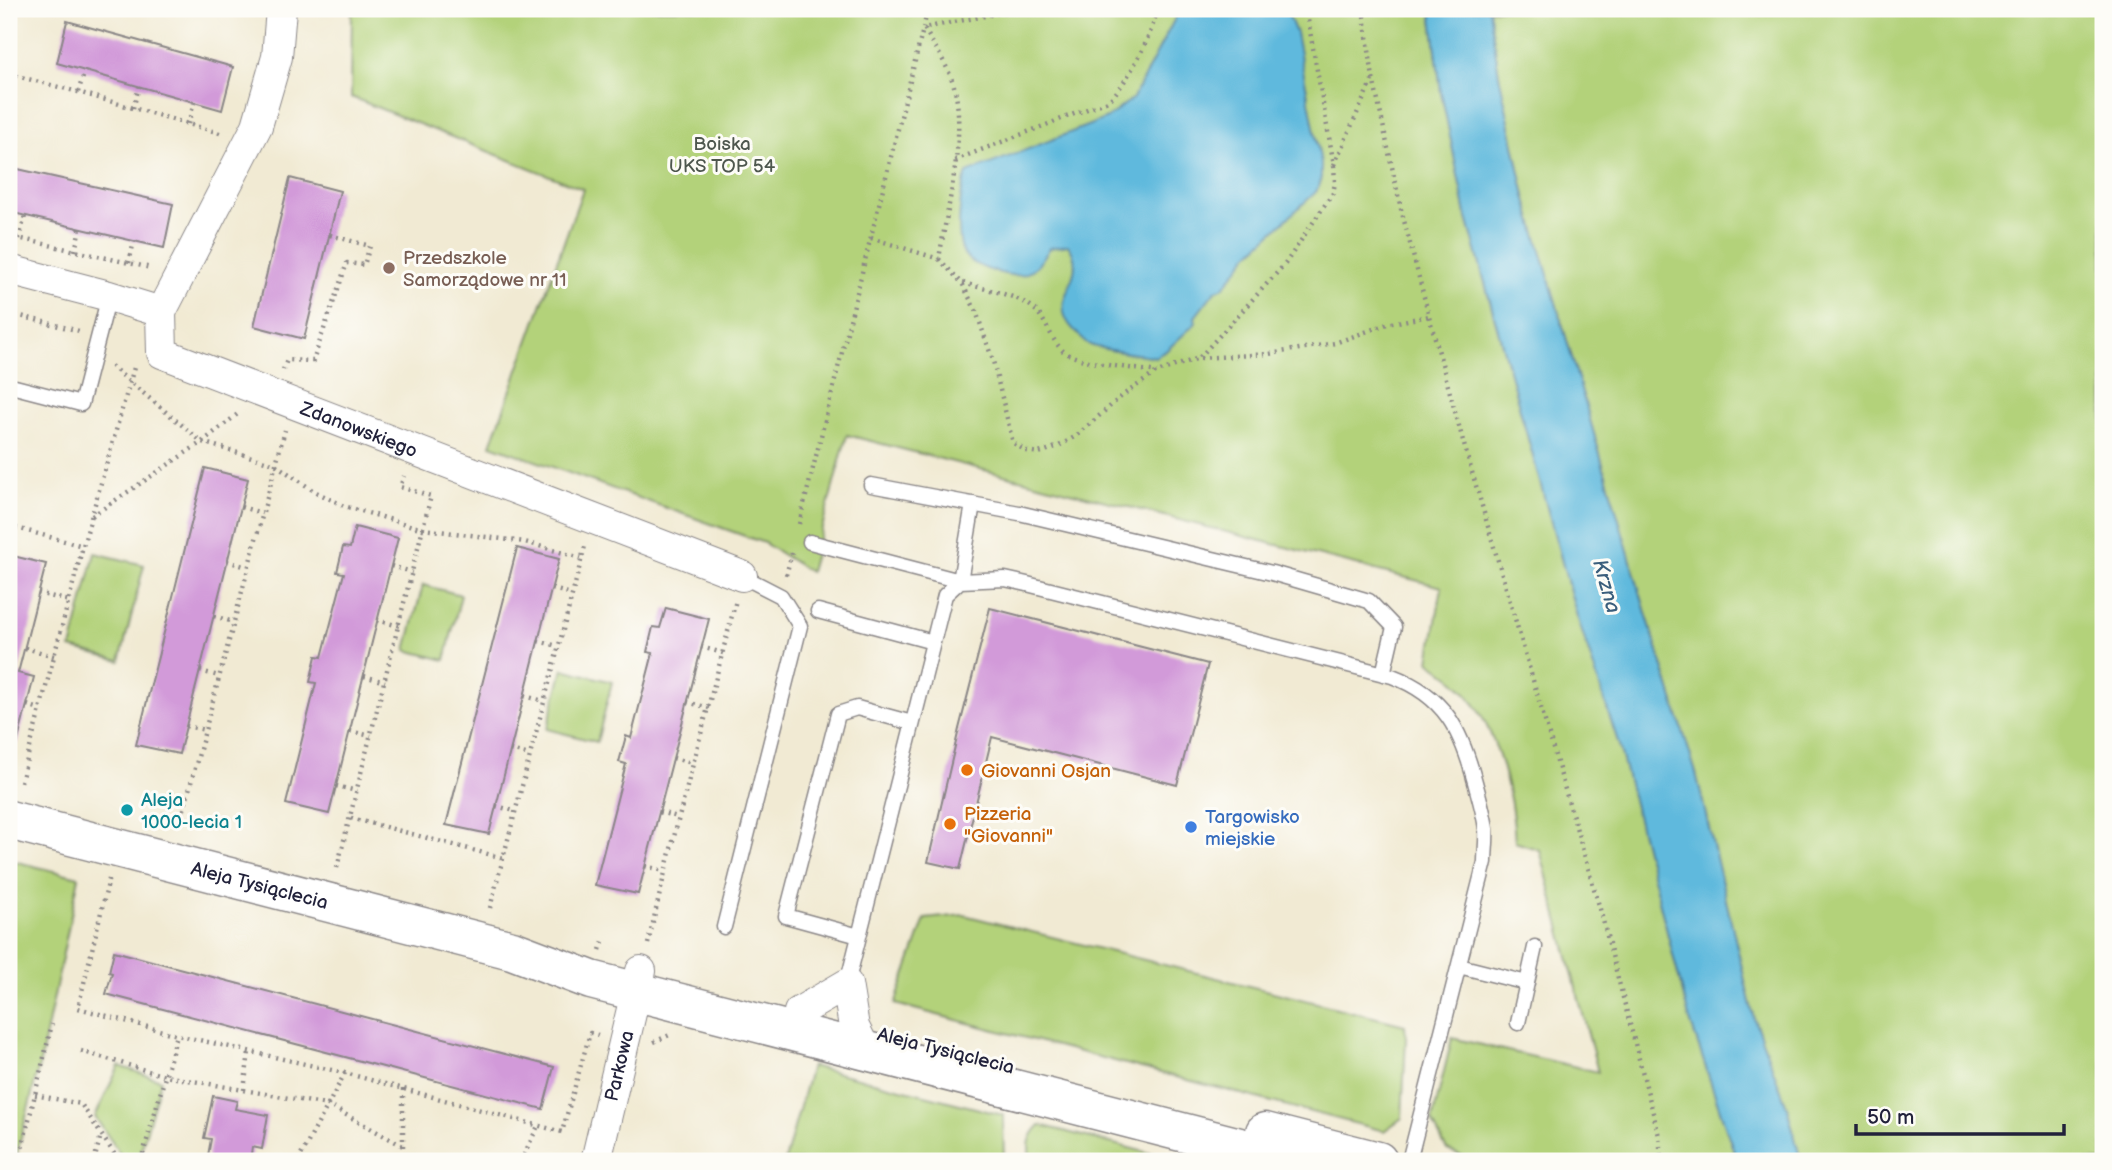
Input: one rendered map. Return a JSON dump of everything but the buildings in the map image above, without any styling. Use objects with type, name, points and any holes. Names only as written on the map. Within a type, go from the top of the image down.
[{"type":"street","points":[[9,270],[161,312],[257,126],[277,57],[281,9]]},
{"type":"street","name":"Zdanowskiego","points":[[161,312],[162,353],[742,576]]},
{"type":"street","name":"Aleja Tysiąclecia","points":[[9,820],[512,950],[591,980],[641,970],[799,1012],[860,1039],[1378,1161]]},
{"type":"street","name":"Aleja Tysiąclecia","points":[[641,970],[1199,1143],[1294,1161]]},
{"type":"street","name":"Parkowa","points":[[596,1161],[641,970]]},
{"type":"street","points":[[799,1012],[847,984],[860,1039]]},
{"type":"lane","points":[[15,387],[81,404],[108,296]]},
{"type":"lane","points":[[871,485],[1019,513],[1272,573],[1369,601],[1394,627],[1383,674]]},
{"type":"lane","points":[[847,984],[945,595],[960,582],[973,504]]},
{"type":"lane","points":[[810,542],[960,582],[982,579],[1016,582],[1383,674],[1408,682],[1427,694],[1458,729],[1467,752],[1486,831],[1485,862],[1409,1161]]},
{"type":"lane","points":[[724,928],[800,626],[781,596],[742,576]]},
{"type":"lane","points":[[818,611],[933,642]]},
{"type":"lane","points":[[859,936],[786,916],[838,714],[857,709],[912,723]]},
{"type":"lane","points":[[1518,1023],[1535,947]]},
{"type":"lane","points":[[1459,966],[1527,983]]},
{"type":"path","points":[[797,530],[928,9]]},
{"type":"path","points":[[923,28],[1020,9]]},
{"type":"path","points":[[955,160],[1108,101],[1124,83],[1155,23],[1157,9]]},
{"type":"path","points":[[1199,358],[1285,264],[1333,193],[1334,166],[1306,9]]},
{"type":"path","points":[[1363,9],[1373,78],[1401,209],[1465,448],[1600,909],[1659,1136],[1660,1161]]},
{"type":"path","points":[[923,28],[953,83],[957,103],[955,160],[939,259]]},
{"type":"path","points":[[78,92],[85,71]]},
{"type":"path","points":[[9,74],[223,134]]},
{"type":"path","points":[[1334,166],[1373,78]]},
{"type":"path","points":[[133,108],[139,87]]},
{"type":"path","points":[[188,124],[194,103]]},
{"type":"path","points":[[218,146],[228,122]]},
{"type":"path","points":[[19,239],[24,216]]},
{"type":"path","points":[[75,251],[80,229]]},
{"type":"path","points":[[183,817],[275,464],[275,395],[287,360],[313,361],[348,263],[364,265],[370,246],[330,235]]},
{"type":"path","points":[[9,236],[152,268]]},
{"type":"path","points":[[871,238],[939,259],[962,283],[976,311],[993,361],[1013,443],[1026,451],[1040,453],[1076,436],[1124,395],[1157,372],[1199,358],[1269,355],[1335,343],[1387,324],[1429,316]]},
{"type":"path","points":[[129,263],[134,241]]},
{"type":"path","points":[[962,283],[1031,305],[1063,351],[1087,361],[1157,372]]},
{"type":"path","points":[[9,313],[98,336]]},
{"type":"path","points":[[94,352],[202,442],[275,464],[314,491],[344,506],[423,529],[525,542],[581,558]]},
{"type":"path","points":[[21,782],[83,546],[137,359]]},
{"type":"path","points":[[91,517],[202,442],[254,401],[275,395]]},
{"type":"path","points":[[337,868],[431,496],[400,487],[413,449]]},
{"type":"path","points":[[241,507],[262,513]]},
{"type":"path","points":[[490,908],[592,518]]},
{"type":"path","points":[[9,526],[83,546]]},
{"type":"path","points":[[781,596],[794,543]]},
{"type":"path","points":[[227,561],[247,567]]},
{"type":"path","points":[[391,566],[412,572]]},
{"type":"path","points":[[641,970],[664,871],[742,576]]},
{"type":"path","points":[[552,589],[572,594]]},
{"type":"path","points":[[38,593],[69,601]]},
{"type":"path","points":[[214,617],[233,622]]},
{"type":"path","points":[[377,620],[399,626]]},
{"type":"path","points":[[538,642],[558,646]]},
{"type":"path","points":[[701,647],[723,653]]},
{"type":"path","points":[[24,648],[54,656]]},
{"type":"path","points":[[200,671],[219,676]]},
{"type":"path","points":[[364,676],[385,682]]},
{"type":"path","points":[[524,696],[544,701]]},
{"type":"path","points":[[687,702],[709,708]]},
{"type":"path","points":[[26,705],[40,709]]},
{"type":"path","points":[[186,726],[205,730]]},
{"type":"path","points":[[350,731],[372,736]]},
{"type":"path","points":[[510,750],[530,755]]},
{"type":"path","points":[[673,758],[692,763]]},
{"type":"path","points":[[336,786],[357,792]]},
{"type":"path","points":[[496,806],[515,811]]},
{"type":"path","points":[[659,812],[678,817]]},
{"type":"path","points":[[351,818],[503,858]]},
{"type":"path","points":[[645,866],[664,871]]},
{"type":"path","points":[[109,878],[78,1008],[177,1035],[345,1073],[570,1133]]},
{"type":"path","points":[[19,1161],[52,1024]]},
{"type":"path","points":[[562,1132],[590,1033]]},
{"type":"path","points":[[141,1161],[177,1035]]},
{"type":"path","points":[[82,1051],[165,1076],[328,1105],[403,1146]]},
{"type":"path","points":[[244,1090],[249,1052]]},
{"type":"path","points":[[298,1161],[345,1073]]},
{"type":"path","points":[[403,1161],[404,1089]]},
{"type":"path","points":[[35,1095],[81,1104],[119,1161]]},
{"type":"path","points":[[521,1161],[538,1126]]},
{"type":"path","points":[[94,1161],[101,1135]]},
{"type":"green space","name":"Boiska UKS TOP 54","points":[[352,9],[1431,9],[1441,92],[1466,214],[1577,616],[1619,745],[1689,1017],[1737,1161],[1475,1161],[1447,1150],[1432,1121],[1452,1038],[1598,1072],[1540,850],[1515,842],[1507,784],[1495,744],[1477,708],[1449,676],[1429,661],[1442,587],[847,435],[810,572],[764,543],[491,445],[583,189],[351,97]]},
{"type":"green space","points":[[1489,9],[2103,9],[2103,1161],[1801,1161],[1787,1107],[1754,1019],[1696,773],[1646,613],[1525,196],[1499,75]]},
{"type":"green space","points":[[95,553],[144,565],[120,661],[71,648]]},
{"type":"green space","points":[[423,585],[461,595],[445,660],[406,650]]},
{"type":"green space","points":[[563,669],[612,682],[597,742],[547,729]]},
{"type":"green space","points":[[9,860],[79,877],[41,1058],[15,1161],[9,1161]]},
{"type":"green space","points":[[964,915],[1405,1025],[1402,1118],[1384,1131],[895,1004],[925,919]]},
{"type":"green space","points":[[119,1066],[161,1080],[138,1161],[125,1161],[95,1117]]},
{"type":"green space","points":[[811,1066],[1003,1115],[1004,1161],[785,1161]]},
{"type":"green space","points":[[1040,1125],[1180,1161],[1030,1161],[1030,1142]]},
{"type":"water","points":[[1180,9],[1286,9],[1296,33],[1321,163],[1321,181],[1316,192],[1248,255],[1224,287],[1215,291],[1195,317],[1196,323],[1166,351],[1155,357],[1090,345],[1074,330],[1066,319],[1063,308],[1075,268],[1074,257],[1068,245],[1050,248],[1037,266],[1024,274],[999,273],[974,263],[964,254],[960,237],[960,214],[967,173],[1107,118],[1133,98]]},
{"type":"water","name":"Krzna","points":[[1431,9],[1489,9],[1499,75],[1525,196],[1646,613],[1696,773],[1754,1019],[1787,1107],[1801,1161],[1737,1161],[1689,1017],[1619,745],[1577,616],[1466,214],[1441,92]]},
{"type":"place","name":"Przedszkole Samorządowe nr 11","points":[[389,268]]},
{"type":"place","name":"Giovanni Osjan","points":[[967,770]]},
{"type":"place","name":"Aleja 1000-lecia 1","points":[[127,810]]},
{"type":"place","name":"Pizzeria \"Giovanni\"","points":[[950,824]]},
{"type":"place","name":"Targowisko miejskie","points":[[1191,827]]}]
